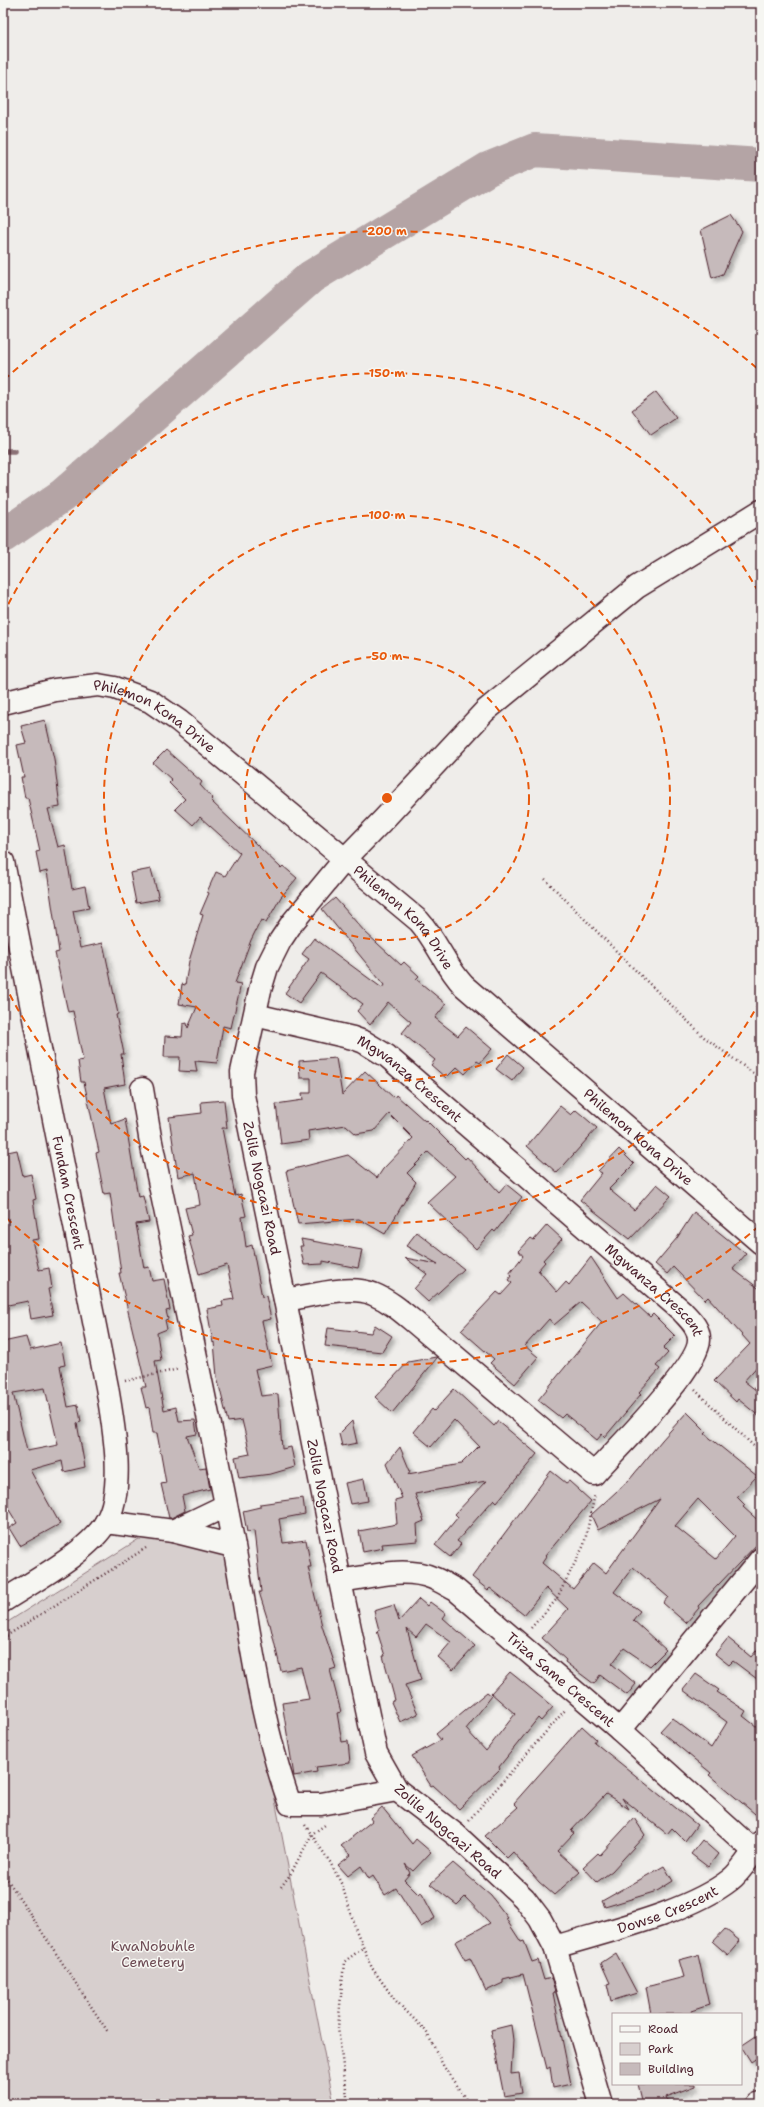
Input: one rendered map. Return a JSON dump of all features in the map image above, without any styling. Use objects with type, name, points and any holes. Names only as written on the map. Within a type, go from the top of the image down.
[{"type":"street","name":"Zolile Nogcazi Road","points":[[601,2104],[555,1947],[540,1919],[524,1898],[456,1835],[397,1790],[376,1753],[340,1581],[243,1095],[242,1072],[267,967],[280,941],[309,902],[345,859],[485,711],[637,587],[761,511]]},
{"type":"street","name":"Philemon Kona Drive","points":[[3,703],[55,690],[98,685],[115,688],[150,701],[179,721],[419,921],[429,931],[452,972],[464,986],[761,1243]]},
{"type":"street","name":"Fundam Crescent","points":[[3,862],[107,1387],[117,1461],[116,1483],[106,1522],[98,1532],[62,1563],[6,1593]]},
{"type":"street","name":"Mgwanza Crescent","points":[[255,1015],[364,1042],[387,1056],[682,1311],[694,1325],[699,1339],[695,1356],[681,1378],[594,1474]]},
{"type":"street","points":[[142,1089],[150,1137],[234,1546],[260,1689],[281,1780],[290,1804],[321,1804],[397,1790]]},
{"type":"street","points":[[285,1300],[358,1290],[372,1294],[388,1302],[418,1325],[594,1474]]},
{"type":"street","points":[[173,1531],[225,1506]]},
{"type":"street","points":[[106,1522],[173,1531],[234,1546]]},
{"type":"street","points":[[620,1730],[761,1559]]},
{"type":"street","name":"Triza Same Crescent","points":[[340,1581],[399,1573],[415,1574],[432,1578],[456,1590],[578,1696],[757,1847]]},
{"type":"street","name":"Dowse Crescent","points":[[555,1947],[649,1918],[713,1892],[732,1879],[757,1847]]},
{"type":"path","points":[[545,879],[704,1037],[761,1079]]},
{"type":"path","points":[[107,1387],[140,1377],[197,1366]]},
{"type":"path","points":[[681,1378],[761,1454]]},
{"type":"path","points":[[517,1642],[556,1600],[584,1545],[595,1492],[594,1474]]},
{"type":"path","points":[[3,1638],[146,1548],[154,1549]]},
{"type":"path","points":[[456,1835],[578,1696]]},
{"type":"path","points":[[290,1804],[312,1834],[342,1885],[372,1968],[395,2000],[426,2031],[444,2067],[469,2104]]},
{"type":"path","points":[[281,1887],[290,1875],[312,1834],[328,1822]]},
{"type":"path","points":[[3,1873],[108,2032]]},
{"type":"path","points":[[348,2104],[338,2028],[344,1962],[364,1947]]},
{"type":"green space","name":"KwaNobuhle Cemetery","points":[[142,1537],[227,1552],[334,2104],[3,2104],[3,1625]]},
{"type":"building","points":[[731,215],[742,231],[723,274],[712,278],[701,230]]},
{"type":"building","points":[[656,392],[676,418],[651,435],[632,410]]},
{"type":"building","points":[[45,720],[54,759],[60,807],[48,809],[58,847],[65,845],[72,889],[85,886],[89,908],[73,911],[80,948],[103,943],[118,1014],[116,1015],[124,1054],[121,1054],[125,1084],[104,1088],[111,1124],[125,1119],[138,1197],[143,1196],[149,1222],[136,1224],[144,1268],[149,1267],[152,1281],[164,1279],[170,1310],[166,1311],[168,1319],[165,1320],[167,1329],[157,1333],[161,1360],[155,1361],[164,1410],[176,1407],[179,1421],[195,1420],[197,1434],[187,1436],[199,1468],[206,1467],[210,1489],[182,1496],[185,1511],[171,1518],[169,1518],[161,1484],[166,1483],[157,1433],[153,1433],[149,1407],[146,1408],[141,1387],[146,1387],[119,1273],[121,1273],[110,1193],[104,1194],[96,1153],[99,1152],[84,1082],[81,1082],[78,1061],[83,1060],[73,1011],[68,1012],[55,953],[59,952],[47,871],[40,873],[36,852],[40,851],[28,798],[25,798],[21,777],[24,777],[17,745],[26,743],[21,726]]},
{"type":"building","points":[[166,750],[202,782],[200,785],[213,799],[211,801],[281,868],[283,866],[297,878],[281,897],[266,923],[261,920],[251,940],[235,983],[241,984],[231,1028],[223,1026],[217,1063],[195,1061],[197,1072],[179,1071],[180,1057],[164,1057],[165,1036],[182,1037],[183,1024],[187,1023],[188,1028],[197,1007],[179,1004],[182,984],[185,985],[189,961],[203,915],[200,914],[209,893],[207,892],[216,872],[225,876],[240,853],[200,817],[193,825],[175,809],[185,799],[169,783],[172,780],[153,763]]},
{"type":"building","points":[[151,869],[159,899],[136,903],[130,873]]},
{"type":"building","points":[[335,898],[365,932],[401,965],[404,962],[419,976],[416,979],[446,1004],[435,1018],[458,1036],[466,1027],[492,1049],[480,1063],[477,1061],[465,1074],[457,1067],[446,1078],[431,1065],[435,1060],[402,1033],[411,1022],[388,1002],[370,1025],[357,1011],[363,1004],[321,973],[299,1003],[285,993],[309,959],[302,954],[314,938],[382,988],[384,985],[322,909]]},
{"type":"building","points":[[508,1054],[523,1067],[512,1081],[496,1069]]},
{"type":"building","points":[[336,1058],[342,1095],[365,1071],[394,1098],[396,1095],[425,1121],[426,1120],[465,1159],[467,1157],[499,1192],[506,1184],[522,1197],[495,1232],[493,1230],[476,1249],[427,1202],[455,1176],[428,1152],[407,1173],[416,1182],[385,1234],[359,1219],[298,1224],[286,1171],[348,1155],[377,1178],[383,1169],[413,1138],[389,1114],[374,1131],[356,1134],[346,1125],[308,1131],[309,1140],[281,1144],[276,1104],[303,1100],[302,1093],[311,1093],[311,1078],[300,1078],[299,1061]]},
{"type":"building","points":[[224,1100],[227,1128],[222,1128],[235,1196],[241,1194],[246,1216],[242,1217],[246,1247],[252,1245],[262,1297],[266,1296],[271,1319],[262,1321],[272,1365],[255,1369],[261,1396],[278,1394],[282,1449],[291,1447],[295,1467],[271,1474],[239,1478],[235,1457],[250,1454],[242,1420],[228,1422],[217,1377],[214,1342],[213,1343],[207,1309],[223,1306],[222,1301],[234,1299],[227,1265],[199,1274],[188,1236],[192,1235],[185,1208],[200,1205],[195,1173],[178,1177],[169,1117],[202,1113],[201,1102]]},
{"type":"building","points":[[560,1106],[571,1115],[576,1110],[597,1128],[557,1173],[527,1146]]},
{"type":"building","points":[[619,1149],[634,1164],[609,1189],[611,1191],[634,1210],[657,1184],[671,1196],[630,1239],[580,1200],[602,1173],[598,1171]]},
{"type":"building","points":[[17,1150],[23,1176],[31,1174],[36,1199],[33,1200],[39,1239],[32,1240],[39,1270],[49,1268],[52,1288],[48,1289],[53,1315],[31,1319],[28,1301],[3,1306],[3,1153]]},
{"type":"building","points":[[694,1212],[746,1254],[733,1269],[761,1290],[761,1362],[744,1381],[761,1394],[761,1418],[738,1399],[736,1402],[714,1381],[750,1344],[708,1297],[705,1300],[673,1267],[667,1274],[655,1264],[677,1238]]},
{"type":"building","points":[[547,1225],[562,1239],[543,1260],[545,1262],[538,1270],[557,1292],[566,1282],[569,1285],[591,1257],[618,1298],[624,1293],[650,1317],[653,1314],[675,1336],[663,1348],[668,1353],[656,1366],[660,1369],[639,1392],[641,1394],[605,1437],[602,1434],[597,1440],[565,1414],[561,1418],[538,1400],[602,1322],[581,1302],[554,1325],[549,1319],[525,1346],[538,1357],[515,1384],[490,1363],[494,1359],[461,1330],[497,1292],[501,1295],[512,1283],[508,1280],[511,1276],[509,1274],[523,1256],[519,1251],[531,1238],[534,1240]]},
{"type":"building","points":[[417,1232],[464,1269],[428,1302],[414,1289],[427,1274],[405,1258],[438,1264],[406,1246]]},
{"type":"building","points":[[301,1239],[362,1250],[358,1268],[323,1261],[323,1264],[304,1265],[300,1246],[303,1246]]},
{"type":"building","points":[[375,1325],[392,1336],[382,1352],[325,1346],[328,1328],[371,1333]]},
{"type":"building","points":[[26,1337],[30,1350],[61,1343],[65,1365],[60,1366],[68,1407],[78,1405],[81,1422],[77,1423],[85,1467],[64,1472],[62,1461],[30,1470],[60,1524],[20,1546],[9,1528],[17,1523],[3,1500],[3,1342]],"holes":[[[45,1388],[58,1445],[27,1451],[13,1393]]]},
{"type":"building","points":[[437,1358],[392,1413],[375,1397],[408,1362]]},
{"type":"building","points":[[454,1389],[494,1426],[498,1421],[537,1454],[497,1502],[494,1499],[457,1541],[461,1544],[450,1557],[435,1545],[458,1517],[455,1514],[486,1481],[415,1494],[424,1521],[417,1524],[418,1541],[382,1544],[383,1548],[363,1552],[359,1531],[397,1524],[395,1500],[402,1498],[387,1463],[400,1447],[410,1471],[408,1474],[461,1464],[479,1446],[454,1420],[431,1447],[413,1432],[432,1409],[434,1411]]},
{"type":"building","points":[[687,1412],[707,1432],[705,1434],[757,1476],[737,1497],[745,1505],[743,1507],[761,1523],[761,1540],[698,1606],[699,1608],[686,1623],[663,1603],[668,1597],[633,1567],[614,1592],[640,1611],[633,1620],[666,1650],[650,1666],[624,1648],[612,1664],[636,1684],[627,1695],[600,1675],[594,1684],[565,1662],[566,1660],[542,1638],[568,1609],[546,1588],[524,1615],[490,1588],[488,1590],[472,1577],[551,1471],[566,1483],[569,1481],[591,1501],[545,1556],[546,1557],[542,1563],[573,1589],[594,1563],[606,1573],[660,1499],[598,1530],[591,1515],[630,1479]],"holes":[[[698,1499],[735,1536],[716,1559],[675,1526]]]},
{"type":"building","points":[[352,1421],[357,1443],[342,1446],[339,1434]]},
{"type":"building","points":[[364,1479],[368,1501],[350,1504],[345,1483]]},
{"type":"building","points":[[303,1498],[305,1514],[279,1519],[283,1543],[306,1540],[311,1567],[308,1567],[322,1626],[336,1668],[330,1670],[341,1712],[337,1713],[342,1742],[348,1741],[350,1763],[316,1767],[317,1772],[294,1776],[282,1703],[309,1699],[301,1667],[281,1671],[270,1624],[259,1592],[261,1592],[254,1531],[247,1532],[243,1511],[260,1507],[260,1504]]},
{"type":"building","points":[[419,1599],[427,1606],[430,1602],[446,1614],[443,1618],[475,1646],[453,1670],[438,1657],[451,1642],[426,1624],[416,1637],[407,1629],[421,1680],[405,1685],[418,1714],[400,1722],[391,1702],[395,1700],[383,1656],[385,1656],[377,1631],[379,1630],[374,1611],[394,1605],[399,1621]]},
{"type":"building","points":[[728,1638],[751,1657],[761,1645],[761,1682],[733,1661],[729,1665],[715,1654]]},
{"type":"building","points":[[510,1672],[553,1707],[541,1721],[538,1718],[499,1767],[500,1769],[459,1809],[433,1785],[431,1786],[412,1756],[441,1740],[436,1734],[487,1692],[492,1696],[466,1729],[486,1751],[515,1714],[491,1693]]},
{"type":"building","points":[[696,1674],[719,1690],[717,1692],[746,1711],[743,1716],[761,1730],[761,1819],[709,1775],[711,1773],[660,1731],[672,1718],[711,1748],[727,1722],[683,1690]]},
{"type":"building","points":[[582,1726],[596,1739],[594,1742],[697,1825],[685,1841],[672,1828],[667,1834],[622,1798],[629,1809],[606,1794],[571,1831],[574,1833],[557,1851],[580,1872],[554,1895],[539,1882],[513,1852],[507,1858],[485,1836],[518,1807],[514,1803]]},
{"type":"building","points":[[382,1807],[412,1844],[416,1839],[431,1852],[413,1871],[405,1864],[410,1873],[404,1880],[419,1895],[421,1892],[435,1918],[421,1927],[396,1888],[385,1895],[373,1876],[369,1879],[361,1866],[348,1876],[338,1865],[351,1855],[341,1846],[372,1821],[370,1818]]},
{"type":"building","points":[[634,1818],[645,1835],[612,1871],[597,1882],[583,1867],[598,1853],[600,1855]]},
{"type":"building","points":[[702,1840],[718,1854],[708,1867],[691,1854]]},
{"type":"building","points":[[453,1863],[491,1896],[508,1918],[506,1919],[521,1942],[524,1941],[532,1962],[538,1960],[544,1980],[551,1978],[555,1992],[553,1993],[571,2084],[553,2088],[550,2067],[547,2069],[523,1974],[503,1979],[503,1983],[486,1991],[470,1958],[465,1960],[455,1942],[490,1923],[465,1897],[457,1905],[430,1884]]},
{"type":"building","points":[[664,1866],[673,1881],[657,1891],[605,1907],[602,1901]]},
{"type":"building","points":[[725,1929],[740,1941],[728,1955],[713,1942]]},
{"type":"building","points":[[616,1953],[637,1993],[611,2001],[607,1984],[610,1983],[601,1963]]},
{"type":"building","points":[[698,1955],[709,2005],[691,2011],[692,2013],[651,2013],[646,1987],[684,1977],[679,1960]]},
{"type":"building","points":[[511,2025],[513,2040],[511,2074],[519,2073],[522,2093],[504,2096],[491,2030]]},
{"type":"building","points":[[756,2036],[761,2044],[761,2055],[751,2062],[742,2045]]},
{"type":"building","points":[[638,2085],[696,2085],[666,2097],[669,2104],[643,2104]]},
{"type":"waterway","points":[[3,536],[63,495],[311,277],[488,169],[535,150],[761,165]]},
{"type":"waterway","points":[[3,451],[14,451]]}]
